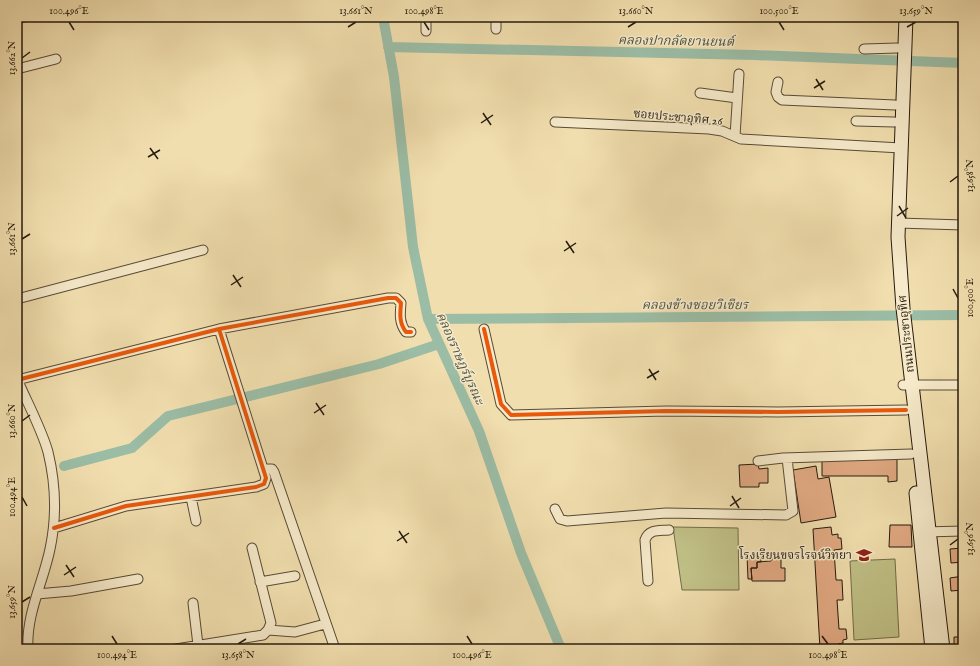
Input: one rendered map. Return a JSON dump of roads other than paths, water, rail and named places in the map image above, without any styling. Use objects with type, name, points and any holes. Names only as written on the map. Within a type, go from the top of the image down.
[{"type":"main road","name":"ถนนประชาอุทิศ","points":[[897,17],[900,60],[897,147],[899,314]]},
{"type":"main road","name":"ถนนประชาอุทิศ","points":[[906,17],[895,105],[894,122],[897,147],[891,217],[899,314],[925,532],[932,649]]},
{"type":"main road","name":"ถนนประชาอุทิศ","points":[[907,385],[906,410],[911,454],[943,649]]},
{"type":"street","points":[[17,19],[25,17]]},
{"type":"street","points":[[426,17],[426,31]]},
{"type":"street","points":[[496,17],[496,29]]},
{"type":"street","points":[[864,49],[900,60]]},
{"type":"street","points":[[17,69],[56,58]]},
{"type":"street","points":[[735,136],[739,74]]},
{"type":"street","points":[[778,82],[776,92],[778,97],[782,100],[895,105]]},
{"type":"street","points":[[700,93],[737,98]]},
{"type":"street","points":[[856,121],[894,122]]},
{"type":"street","name":"ซอยประชาอุทิศ 26","points":[[555,122],[709,129],[741,139],[897,147]]},
{"type":"street","points":[[898,223],[963,225]]},
{"type":"street","points":[[17,299],[203,250]]},
{"type":"street","points":[[28,649],[27,632],[50,550],[54,528],[55,490],[48,451],[17,380],[219,330],[392,298],[396,298],[401,303],[400,318],[402,326],[406,332],[411,332]]},
{"type":"street","points":[[484,329],[501,404],[511,415],[666,410],[778,412],[906,410]]},
{"type":"street","points":[[54,528],[126,506],[256,487],[264,484],[266,478],[219,330]]},
{"type":"street","points":[[907,385],[963,384]]},
{"type":"street","points":[[758,460],[911,454]]},
{"type":"street","points":[[555,509],[560,520],[567,521],[666,513],[786,515],[793,511],[787,458]]},
{"type":"street","points":[[263,469],[272,469],[274,472],[325,624],[335,649]]},
{"type":"street","points":[[191,497],[196,521]]},
{"type":"street","points":[[648,581],[645,540],[647,534],[651,531],[669,530]]},
{"type":"street","points":[[925,532],[963,531]]},
{"type":"street","points":[[176,649],[263,634],[268,630],[271,623],[252,548]]},
{"type":"street","points":[[260,582],[295,576]]},
{"type":"street","points":[[37,594],[71,591],[138,579]]},
{"type":"street","points":[[193,603],[198,645]]},
{"type":"street","points":[[268,630],[295,632],[325,624]]},
{"type":"waterway","name":"คลองราษฎร์บูรณะ","points":[[383,17],[394,77],[413,247],[428,319],[479,431],[521,553],[561,649]]},
{"type":"waterway","name":"คลองปากลัดยานยนต์","points":[[388,47],[754,55],[963,63]]},
{"type":"waterway","name":"คลองข้างซอยวิเชียร","points":[[428,319],[963,315]]},
{"type":"waterway","points":[[64,466],[132,448],[168,416],[379,364],[439,344]]},
{"type":"place","name":"โรงเรียนขจรโรจน์วิทยา","points":[[864,555]]}]
